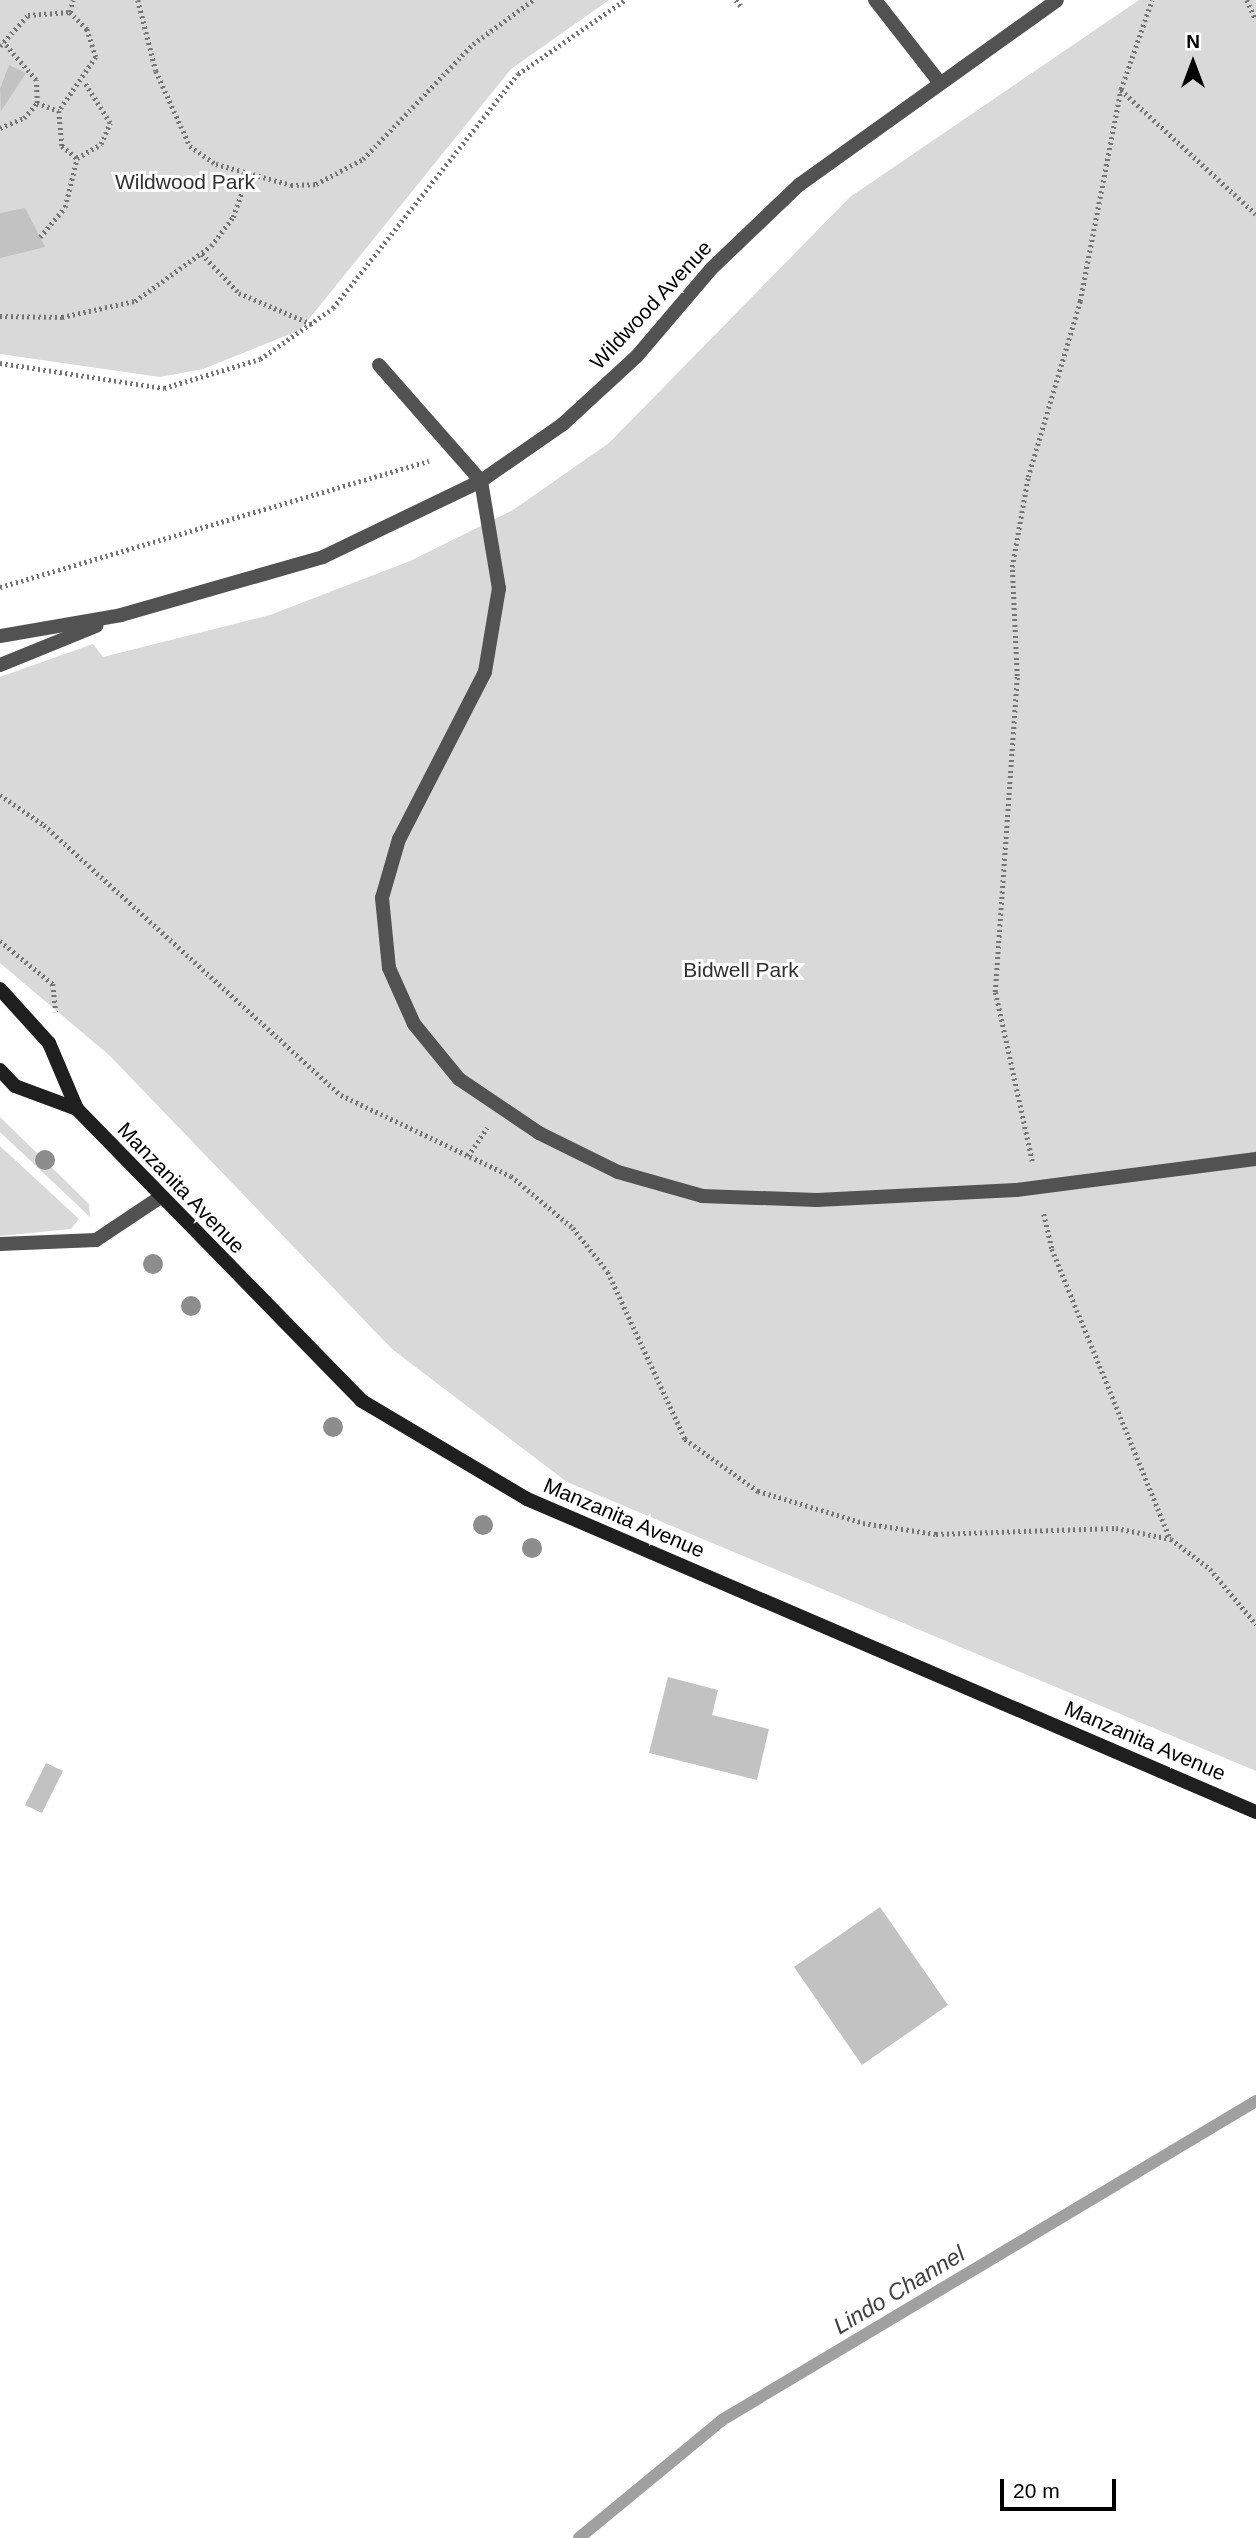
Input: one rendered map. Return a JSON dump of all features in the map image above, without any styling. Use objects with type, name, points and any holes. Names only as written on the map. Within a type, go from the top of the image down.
[{"type":"street","points":[[875,0],[940,83]]},
{"type":"street","name":"Wildwood Avenue","points":[[0,636],[121,615],[323,557],[481,481],[563,424],[637,356],[711,269],[799,186],[1057,0]]},
{"type":"street","points":[[379,365],[481,481],[499,588],[485,672],[399,839],[382,898],[389,968],[414,1024],[460,1079],[539,1133],[618,1172],[702,1196],[817,1200],[1038,1186],[1256,1158]]},
{"type":"street","name":"Wildwood Avenue","points":[[0,666],[121,615]]},
{"type":"street","name":"Manzanita Avenue","points":[[0,989],[49,1043],[77,1109],[159,1198],[362,1401],[527,1499],[1256,1812]]},
{"type":"street","name":"Manzanita Avenue","points":[[0,1070],[15,1086],[77,1109]]},
{"type":"street","points":[[0,1244],[96,1240],[159,1198]]},
{"type":"path","points":[[70,12],[73,0]]},
{"type":"path","points":[[138,0],[177,127],[216,164],[247,175],[291,185],[340,174],[381,142],[498,22],[533,0]]},
{"type":"path","points":[[0,363],[164,388],[260,359],[314,325],[518,75],[625,0]]},
{"type":"path","points":[[736,0],[741,6]]},
{"type":"path","points":[[1152,0],[1121,89],[1080,301],[1027,477],[1012,567],[1017,676],[995,992],[1052,1249],[1171,1539]]},
{"type":"path","points":[[1247,0],[1256,20]]},
{"type":"path","points":[[0,128],[24,118],[37,103],[36,80],[2,44],[28,15],[70,12],[87,29],[96,57],[84,82],[59,111],[62,146],[77,158]]},
{"type":"path","points":[[40,237],[65,207],[77,158],[102,144],[110,123],[84,82]]},
{"type":"path","points":[[1121,89],[1256,214]]},
{"type":"path","points":[[37,103],[59,111]]},
{"type":"path","points":[[0,316],[96,313],[135,301],[202,254],[233,217],[247,175]]},
{"type":"path","points":[[202,254],[239,293],[314,325]]},
{"type":"path","points":[[0,587],[426,463],[450,445]]},
{"type":"path","points":[[0,795],[44,825],[341,1095],[511,1176],[573,1228],[608,1272],[685,1439],[758,1491],[863,1523],[936,1534],[1116,1528],[1171,1539],[1210,1569],[1256,1624]]},
{"type":"path","points":[[0,941],[53,984],[56,1009]]},
{"type":"green space","name":"Wildwood Park","points":[[0,0],[609,0],[511,69],[300,330],[203,369],[160,377],[0,354]]},
{"type":"green space","name":"Bidwell Park","points":[[1139,0],[1256,0],[1256,1771],[567,1482],[392,1349],[109,1055],[0,963],[0,677],[93,644],[103,657],[270,615],[410,561],[513,510],[609,443],[850,197]]},
{"type":"green space","points":[[0,1117],[89,1204],[90,1217],[0,1132]]},
{"type":"green space","points":[[0,1146],[79,1219],[71,1229],[0,1236]]},
{"type":"building","points":[[9,65],[26,73],[1,111],[0,89]]},
{"type":"building","points":[[25,208],[45,247],[0,258],[0,213]]},
{"type":"building","points":[[668,1677],[718,1690],[712,1715],[769,1729],[757,1780],[649,1753]]},
{"type":"building","points":[[46,1763],[63,1771],[42,1813],[25,1805]]},
{"type":"building","points":[[880,1907],[948,2005],[862,2065],[794,1967]]},
{"type":"waterway","name":"Lindo Channel","points":[[579,2538],[722,2420],[1256,2101]]}]
